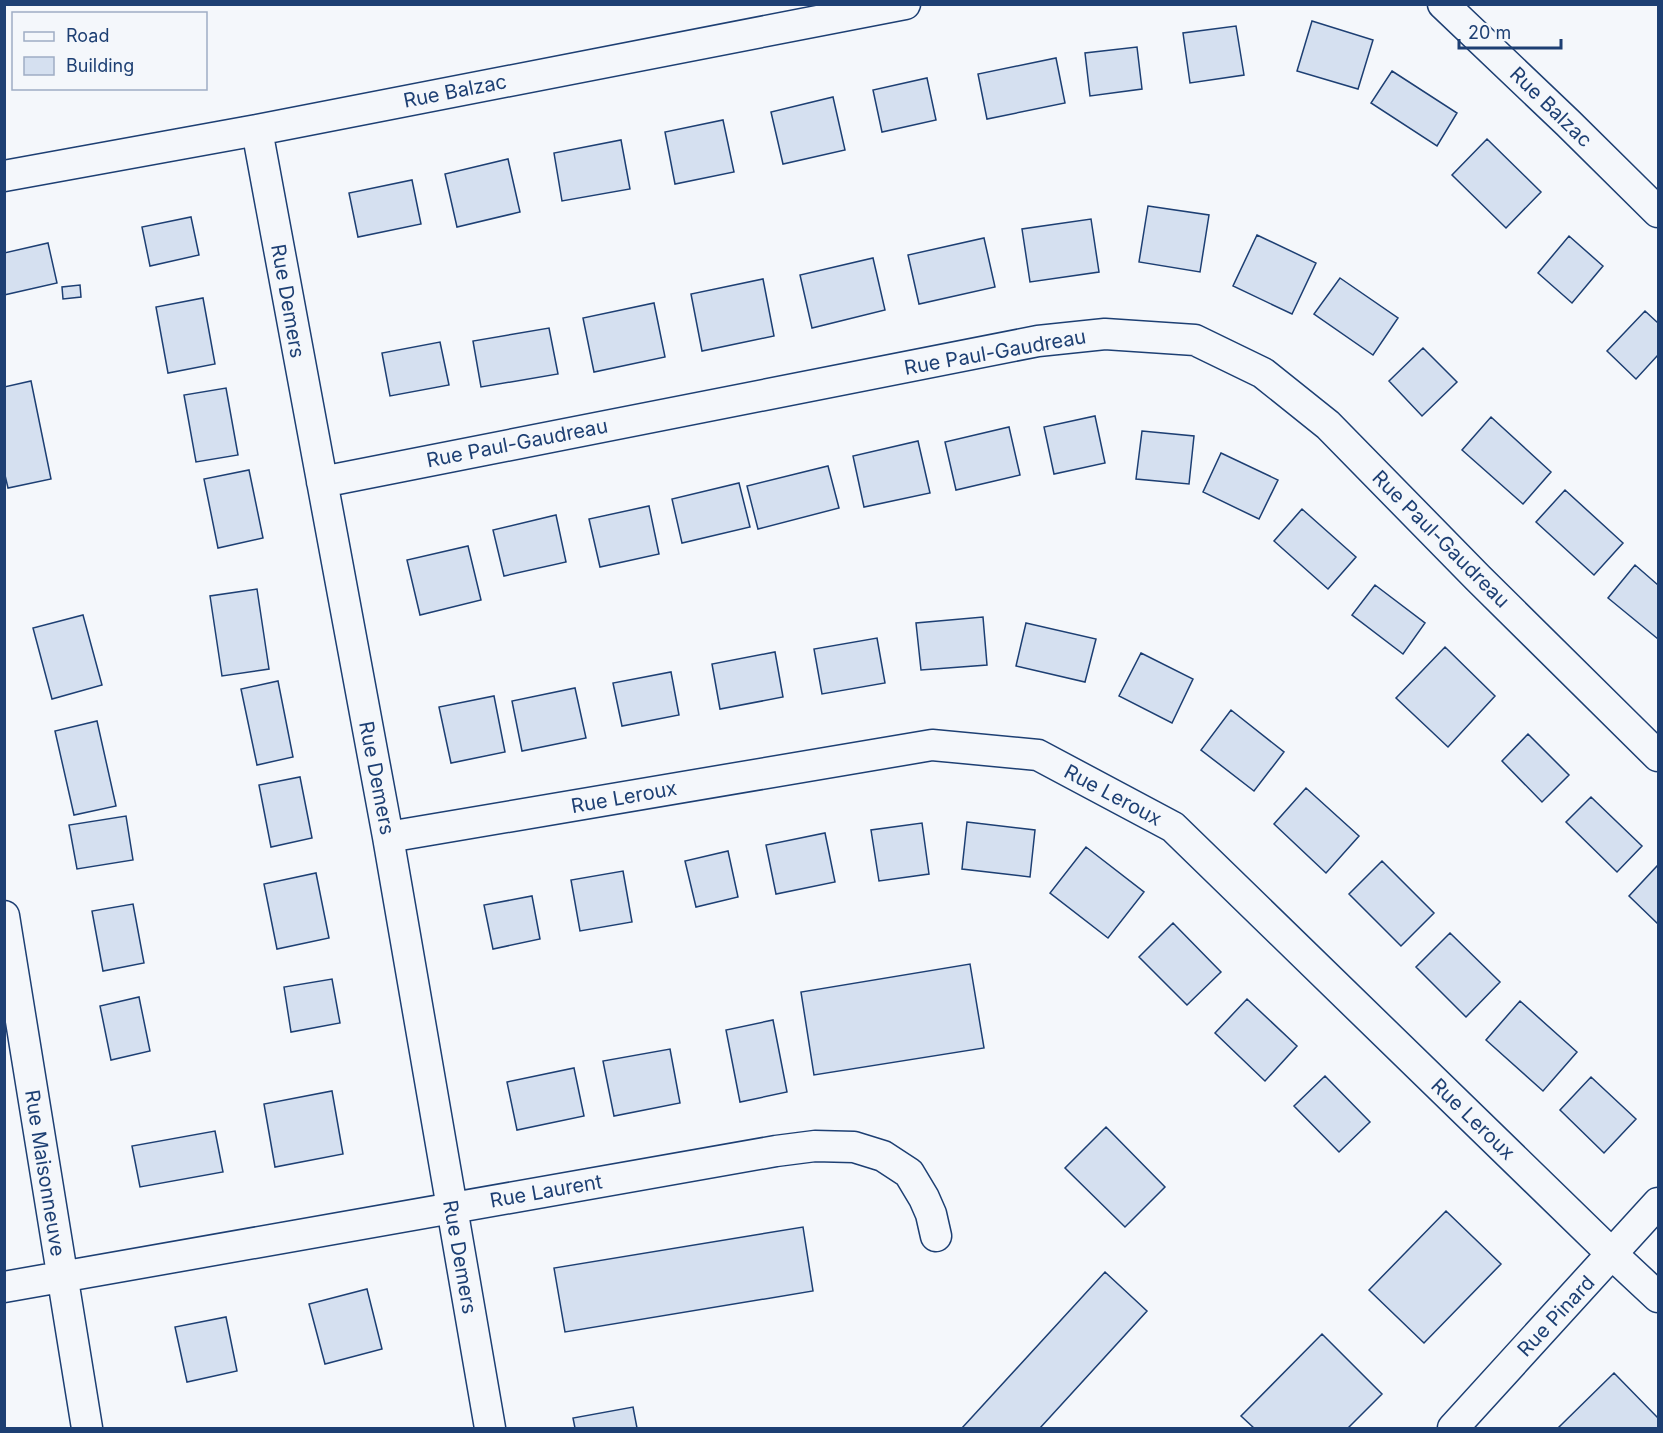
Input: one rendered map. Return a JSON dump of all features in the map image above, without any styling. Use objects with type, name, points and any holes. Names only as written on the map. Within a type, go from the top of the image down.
[{"type":"street","name":"Rue Balzac","points":[[4,176],[257,130],[905,4]]},
{"type":"street","name":"Rue Balzac","points":[[1443,4],[1659,212]]},
{"type":"street","name":"Rue Demers","points":[[257,130],[388,837],[490,1428]]},
{"type":"street","name":"Rue Paul-Gaudreau","points":[[322,482],[1038,341],[1105,334],[1195,340],[1263,373],[1328,424],[1478,578],[1659,756]]},
{"type":"street","name":"Rue Leroux","points":[[388,837],[932,745],[1038,755],[1173,827],[1659,1297]]},
{"type":"street","name":"Rue Maisonneuve","points":[[4,916],[87,1428]]},
{"type":"street","name":"Rue Laurent","points":[[4,1287],[815,1146],[854,1147],[883,1156],[909,1173],[932,1214],[936,1236]]},
{"type":"street","name":"Rue Pinard","points":[[1453,1428],[1659,1203]]},
{"type":"building","points":[[1312,21],[1373,40],[1358,89],[1297,71]]},
{"type":"building","points":[[1236,26],[1244,75],[1190,83],[1183,33]]},
{"type":"building","points":[[1137,47],[1142,89],[1090,96],[1085,53]]},
{"type":"building","points":[[1056,58],[1065,103],[987,119],[978,74]]},
{"type":"building","points":[[1392,71],[1457,113],[1437,146],[1371,103]]},
{"type":"building","points":[[927,78],[936,120],[882,132],[873,90]]},
{"type":"building","points":[[833,97],[845,150],[783,164],[771,112]]},
{"type":"building","points":[[723,120],[734,172],[675,184],[665,132]]},
{"type":"building","points":[[1487,139],[1541,192],[1506,228],[1452,175]]},
{"type":"building","points":[[621,140],[630,189],[562,201],[554,153]]},
{"type":"building","points":[[508,159],[520,212],[457,227],[445,174]]},
{"type":"building","points":[[412,180],[421,224],[358,237],[349,193]]},
{"type":"building","points":[[1148,206],[1209,215],[1200,272],[1139,262]]},
{"type":"building","points":[[191,217],[199,255],[150,266],[142,227]]},
{"type":"building","points":[[1091,219],[1099,272],[1030,282],[1022,229]]},
{"type":"building","points":[[1257,235],[1316,263],[1292,314],[1233,286]]},
{"type":"building","points":[[1569,236],[1603,266],[1572,303],[1538,273]]},
{"type":"building","points":[[984,238],[995,287],[919,304],[908,255]]},
{"type":"building","points":[[48,243],[57,283],[4,295],[4,253]]},
{"type":"building","points":[[873,258],[885,310],[812,328],[800,275]]},
{"type":"building","points":[[1340,278],[1398,318],[1373,355],[1314,314]]},
{"type":"building","points":[[763,279],[774,336],[702,351],[691,294]]},
{"type":"building","points":[[80,285],[81,297],[63,299],[62,287]]},
{"type":"building","points":[[203,298],[215,364],[168,373],[156,307]]},
{"type":"building","points":[[654,303],[665,357],[594,372],[583,318]]},
{"type":"building","points":[[1645,311],[1658,323],[1658,355],[1636,379],[1607,351]]},
{"type":"building","points":[[549,328],[558,374],[481,387],[473,341]]},
{"type":"building","points":[[440,342],[449,385],[390,396],[382,353]]},
{"type":"building","points":[[1423,348],[1457,382],[1422,416],[1389,381]]},
{"type":"building","points":[[31,381],[51,479],[8,488],[4,471],[4,387]]},
{"type":"building","points":[[226,388],[238,455],[196,462],[184,395]]},
{"type":"building","points":[[1095,416],[1105,463],[1054,474],[1044,427]]},
{"type":"building","points":[[1491,417],[1551,472],[1523,504],[1462,450]]},
{"type":"building","points":[[1009,427],[1020,475],[956,490],[945,442]]},
{"type":"building","points":[[1142,431],[1194,436],[1189,484],[1136,479]]},
{"type":"building","points":[[918,441],[930,493],[864,507],[853,456]]},
{"type":"building","points":[[1221,453],[1278,480],[1259,519],[1203,492]]},
{"type":"building","points":[[828,466],[839,508],[758,529],[747,486]]},
{"type":"building","points":[[249,470],[263,538],[218,548],[204,479]]},
{"type":"building","points":[[739,483],[750,527],[682,543],[672,499]]},
{"type":"building","points":[[1565,490],[1623,543],[1594,575],[1536,522]]},
{"type":"building","points":[[649,506],[659,554],[600,567],[589,519]]},
{"type":"building","points":[[1302,509],[1356,557],[1328,589],[1274,541]]},
{"type":"building","points":[[556,515],[566,562],[504,576],[493,530]]},
{"type":"building","points":[[468,546],[481,600],[420,615],[407,560]]},
{"type":"building","points":[[1635,565],[1658,585],[1658,639],[1608,598]]},
{"type":"building","points":[[1375,585],[1425,623],[1403,654],[1352,615]]},
{"type":"building","points":[[257,589],[269,669],[222,676],[210,596]]},
{"type":"building","points":[[83,615],[102,685],[52,699],[33,628]]},
{"type":"building","points":[[983,617],[987,665],[921,670],[916,623]]},
{"type":"building","points":[[1026,623],[1096,639],[1085,682],[1016,666]]},
{"type":"building","points":[[877,638],[885,683],[822,694],[814,649]]},
{"type":"building","points":[[1445,647],[1495,696],[1448,747],[1396,698]]},
{"type":"building","points":[[775,652],[783,697],[720,709],[712,664]]},
{"type":"building","points":[[1141,653],[1193,679],[1172,723],[1119,696]]},
{"type":"building","points":[[671,672],[679,715],[622,726],[613,683]]},
{"type":"building","points":[[278,681],[293,757],[257,765],[241,689]]},
{"type":"building","points":[[575,688],[586,738],[522,751],[512,701]]},
{"type":"building","points":[[494,696],[505,752],[451,763],[439,707]]},
{"type":"building","points":[[1231,710],[1284,752],[1254,791],[1201,750]]},
{"type":"building","points":[[97,721],[116,806],[74,815],[55,731]]},
{"type":"building","points":[[1528,734],[1569,775],[1542,802],[1502,761]]},
{"type":"building","points":[[300,777],[312,838],[271,847],[259,785]]},
{"type":"building","points":[[1306,788],[1359,836],[1326,873],[1274,824]]},
{"type":"building","points":[[1591,797],[1642,846],[1617,872],[1566,822]]},
{"type":"building","points":[[126,816],[133,860],[77,869],[69,825]]},
{"type":"building","points":[[967,822],[1035,830],[1030,877],[962,869]]},
{"type":"building","points":[[922,823],[929,874],[879,881],[871,830]]},
{"type":"building","points":[[825,833],[835,882],[776,894],[766,845]]},
{"type":"building","points":[[1086,847],[1144,892],[1108,938],[1050,893]]},
{"type":"building","points":[[728,851],[738,897],[696,907],[685,861]]},
{"type":"building","points":[[1382,861],[1434,913],[1401,946],[1349,894]]},
{"type":"building","points":[[1658,865],[1658,924],[1629,896]]},
{"type":"building","points":[[623,871],[632,922],[580,931],[571,880]]},
{"type":"building","points":[[316,873],[329,938],[277,949],[264,884]]},
{"type":"building","points":[[532,896],[540,939],[493,949],[484,905]]},
{"type":"building","points":[[133,904],[144,963],[103,971],[92,911]]},
{"type":"building","points":[[1173,923],[1221,972],[1187,1005],[1139,957]]},
{"type":"building","points":[[1450,933],[1500,982],[1466,1017],[1416,967]]},
{"type":"building","points":[[970,964],[984,1048],[814,1075],[801,992]]},
{"type":"building","points":[[332,979],[340,1023],[291,1032],[284,987]]},
{"type":"building","points":[[139,997],[150,1051],[111,1060],[100,1006]]},
{"type":"building","points":[[1247,999],[1297,1046],[1265,1081],[1215,1033]]},
{"type":"building","points":[[1520,1001],[1577,1052],[1543,1091],[1486,1040]]},
{"type":"building","points":[[773,1020],[787,1092],[740,1102],[726,1030]]},
{"type":"building","points":[[670,1049],[680,1103],[614,1116],[603,1061]]},
{"type":"building","points":[[574,1068],[584,1116],[517,1130],[507,1082]]},
{"type":"building","points":[[1325,1076],[1370,1122],[1339,1152],[1294,1106]]},
{"type":"building","points":[[1591,1077],[1636,1119],[1604,1153],[1560,1110]]},
{"type":"building","points":[[332,1091],[343,1154],[275,1167],[264,1104]]},
{"type":"building","points":[[1106,1127],[1165,1187],[1125,1227],[1065,1168]]},
{"type":"building","points":[[215,1131],[223,1172],[140,1187],[132,1146]]},
{"type":"building","points":[[1446,1211],[1501,1264],[1424,1343],[1369,1290]]},
{"type":"building","points":[[803,1227],[813,1291],[565,1332],[554,1268]]},
{"type":"building","points":[[1105,1272],[1147,1311],[1040,1428],[962,1428]]},
{"type":"building","points":[[367,1289],[382,1349],[325,1364],[309,1304]]},
{"type":"building","points":[[226,1317],[237,1371],[187,1382],[175,1327]]},
{"type":"building","points":[[1322,1334],[1382,1394],[1348,1428],[1254,1428],[1241,1416]]},
{"type":"building","points":[[1614,1373],[1658,1418],[1658,1428],[1558,1428]]},
{"type":"building","points":[[633,1407],[637,1428],[575,1428],[573,1418]]}]
